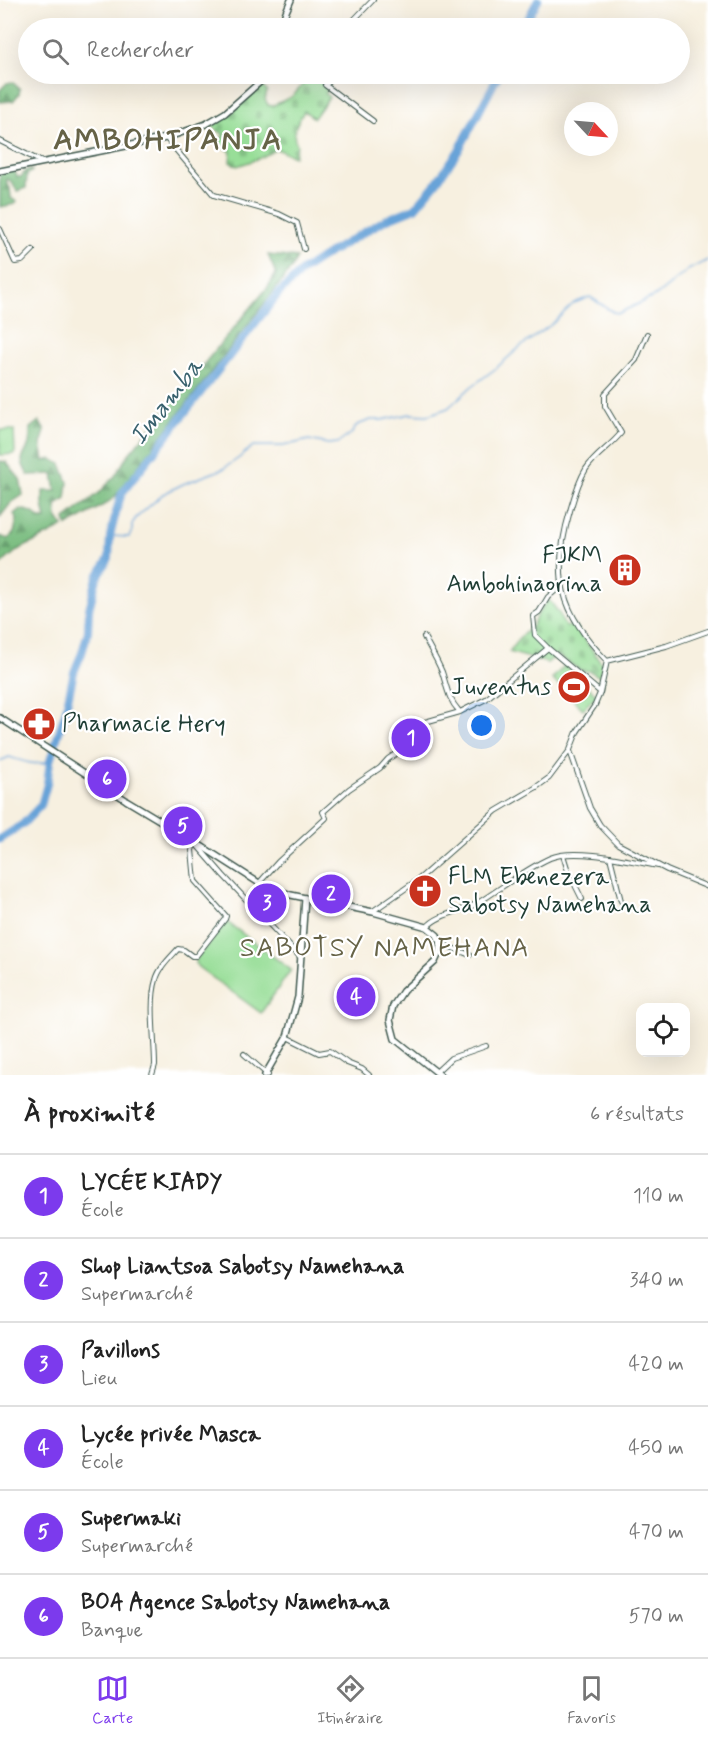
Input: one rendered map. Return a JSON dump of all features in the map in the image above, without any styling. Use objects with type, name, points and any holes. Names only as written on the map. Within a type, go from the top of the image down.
[{"type":"main road","points":[[285,18],[291,0]]},
{"type":"main road","points":[[0,171],[166,138],[206,124],[225,112],[258,84]]},
{"type":"main road","points":[[0,718],[259,884],[288,894],[373,912],[427,927],[437,934],[440,942],[435,962],[403,991],[393,1006],[390,1020],[395,1039],[438,1073]]},
{"type":"main road","points":[[266,1074],[288,1037],[298,998],[305,898]]},
{"type":"street","points":[[355,18],[373,0]]},
{"type":"street","points":[[327,84],[325,85],[373,121]]},
{"type":"street","points":[[166,138],[214,195],[279,214],[297,223],[304,249]]},
{"type":"street","points":[[0,141],[44,163]]},
{"type":"street","points":[[0,229],[15,262],[22,261],[33,250]]},
{"type":"street","points":[[607,661],[593,646],[566,603],[561,586],[560,564],[563,535],[576,489],[585,470],[597,454],[612,445],[621,433],[605,406],[605,394],[636,360],[647,334]]},
{"type":"street","points":[[561,586],[548,597],[539,612],[533,616],[535,635],[600,693]]},
{"type":"street","points":[[607,661],[666,646],[708,631]]},
{"type":"street","points":[[424,637],[442,674],[445,687],[460,712]]},
{"type":"street","points":[[259,884],[278,862],[326,818],[323,812],[397,753],[415,730],[425,722],[460,712],[486,699],[548,648]]},
{"type":"street","points":[[373,912],[419,879],[496,811],[549,778],[570,750],[577,732],[595,705],[607,661]]},
{"type":"street","points":[[570,750],[590,808],[600,825],[618,844],[658,866],[708,888]]},
{"type":"street","points":[[152,1075],[155,1065],[153,1001],[156,978],[178,949],[196,956],[226,916],[195,881],[192,850],[195,842],[301,958]]},
{"type":"street","points":[[427,927],[429,923],[475,905],[517,876],[552,856],[577,853],[658,866]]},
{"type":"street","points":[[563,855],[582,899]]},
{"type":"street","points":[[610,857],[621,901]]},
{"type":"street","points":[[440,942],[470,955]]},
{"type":"street","points":[[288,1037],[319,1053],[330,1051],[369,1075]]},
{"type":"street","points":[[438,1073],[451,1058],[486,1046]]},
{"type":"street","points":[[244,1054],[266,1074]]},
{"type":"green space","points":[[12,82],[20,89],[19,94],[13,101],[0,102],[0,90],[7,83]]},
{"type":"green space","points":[[303,84],[322,84],[328,90],[325,94],[329,97],[314,118],[304,111],[297,123],[294,136],[297,145],[294,156],[276,149],[237,166],[230,162],[231,151],[217,144],[224,135],[212,126],[230,114],[261,86],[267,91],[265,99],[268,105],[273,106],[294,95]]},
{"type":"green space","points":[[12,169],[17,177],[21,177],[26,170],[31,169],[32,171],[27,175],[26,188],[17,191],[7,179],[11,198],[17,202],[0,207],[0,174]]},
{"type":"green space","points":[[268,255],[297,258],[291,269],[114,498],[67,526],[65,519],[99,493],[115,476],[128,455],[268,287],[276,274]]},
{"type":"green space","points":[[39,421],[45,431],[41,444],[44,461],[52,459],[61,464],[68,482],[66,499],[56,505],[57,517],[63,526],[18,550],[0,565],[0,536],[8,539],[14,533],[17,519],[14,514],[20,509],[46,519],[43,491],[56,491],[53,474],[28,475],[22,460],[29,443],[30,428]]},
{"type":"green space","points":[[0,430],[14,430],[15,454],[0,455]]},
{"type":"green space","points":[[0,461],[6,462],[20,479],[23,495],[11,503],[0,517]]},
{"type":"green space","points":[[550,601],[566,627],[574,625],[603,665],[600,677],[590,671],[580,670],[557,655],[547,663],[509,652],[532,626],[546,602]]},
{"type":"green space","name":"Juventus","points":[[565,665],[597,695],[583,709],[552,679]]},
{"type":"green space","points":[[227,922],[291,970],[261,1013],[195,963]]},
{"type":"waterway","name":"Imamba","points":[[528,18],[538,0]]},
{"type":"waterway","name":"Imamba","points":[[0,839],[23,824],[41,805],[50,761],[65,713],[74,672],[88,631],[89,609],[97,578],[109,558],[110,536],[122,493],[279,293],[303,270],[329,253],[385,220],[415,208],[459,150],[494,84]]},
{"type":"waterway","points":[[110,536],[129,537],[136,518],[163,494],[223,469],[253,446],[283,446],[309,440],[328,444],[338,443],[351,434],[357,425],[371,420],[410,414],[428,415],[448,408],[519,348],[552,324],[574,303],[590,297],[613,312],[619,313],[657,295],[688,270],[708,260]]},
{"type":"waterway","points":[[0,761],[9,757],[34,763],[50,761]]},
{"type":"place","name":"FJKM Ambohinaorina","points":[[625,570]]},
{"type":"place","name":"Juventus","points":[[574,687]]},
{"type":"place","name":"Pharmacie Hery","points":[[39,724]]},
{"type":"place","name":"LYCÉE KIADY","points":[[411,738]]},
{"type":"place","name":"BOA Agence Sabotsy Namehana","points":[[107,779]]},
{"type":"place","name":"Supermaki","points":[[183,826]]},
{"type":"place","name":"FLM Ebenezera Sabotsy Namehana","points":[[425,891]]},
{"type":"place","name":"Shop Liantsoa Sabotsy Namehana","points":[[331,894]]},
{"type":"place","name":"Pavillons","points":[[267,903]]},
{"type":"place","name":"Lycée privée Masca","points":[[356,997]]},
{"type":"district","name":"AMBOHIPANJA","points":[[168,140]]},
{"type":"district","name":"SABOTSY NAMEHANA","points":[[385,948]]}]
